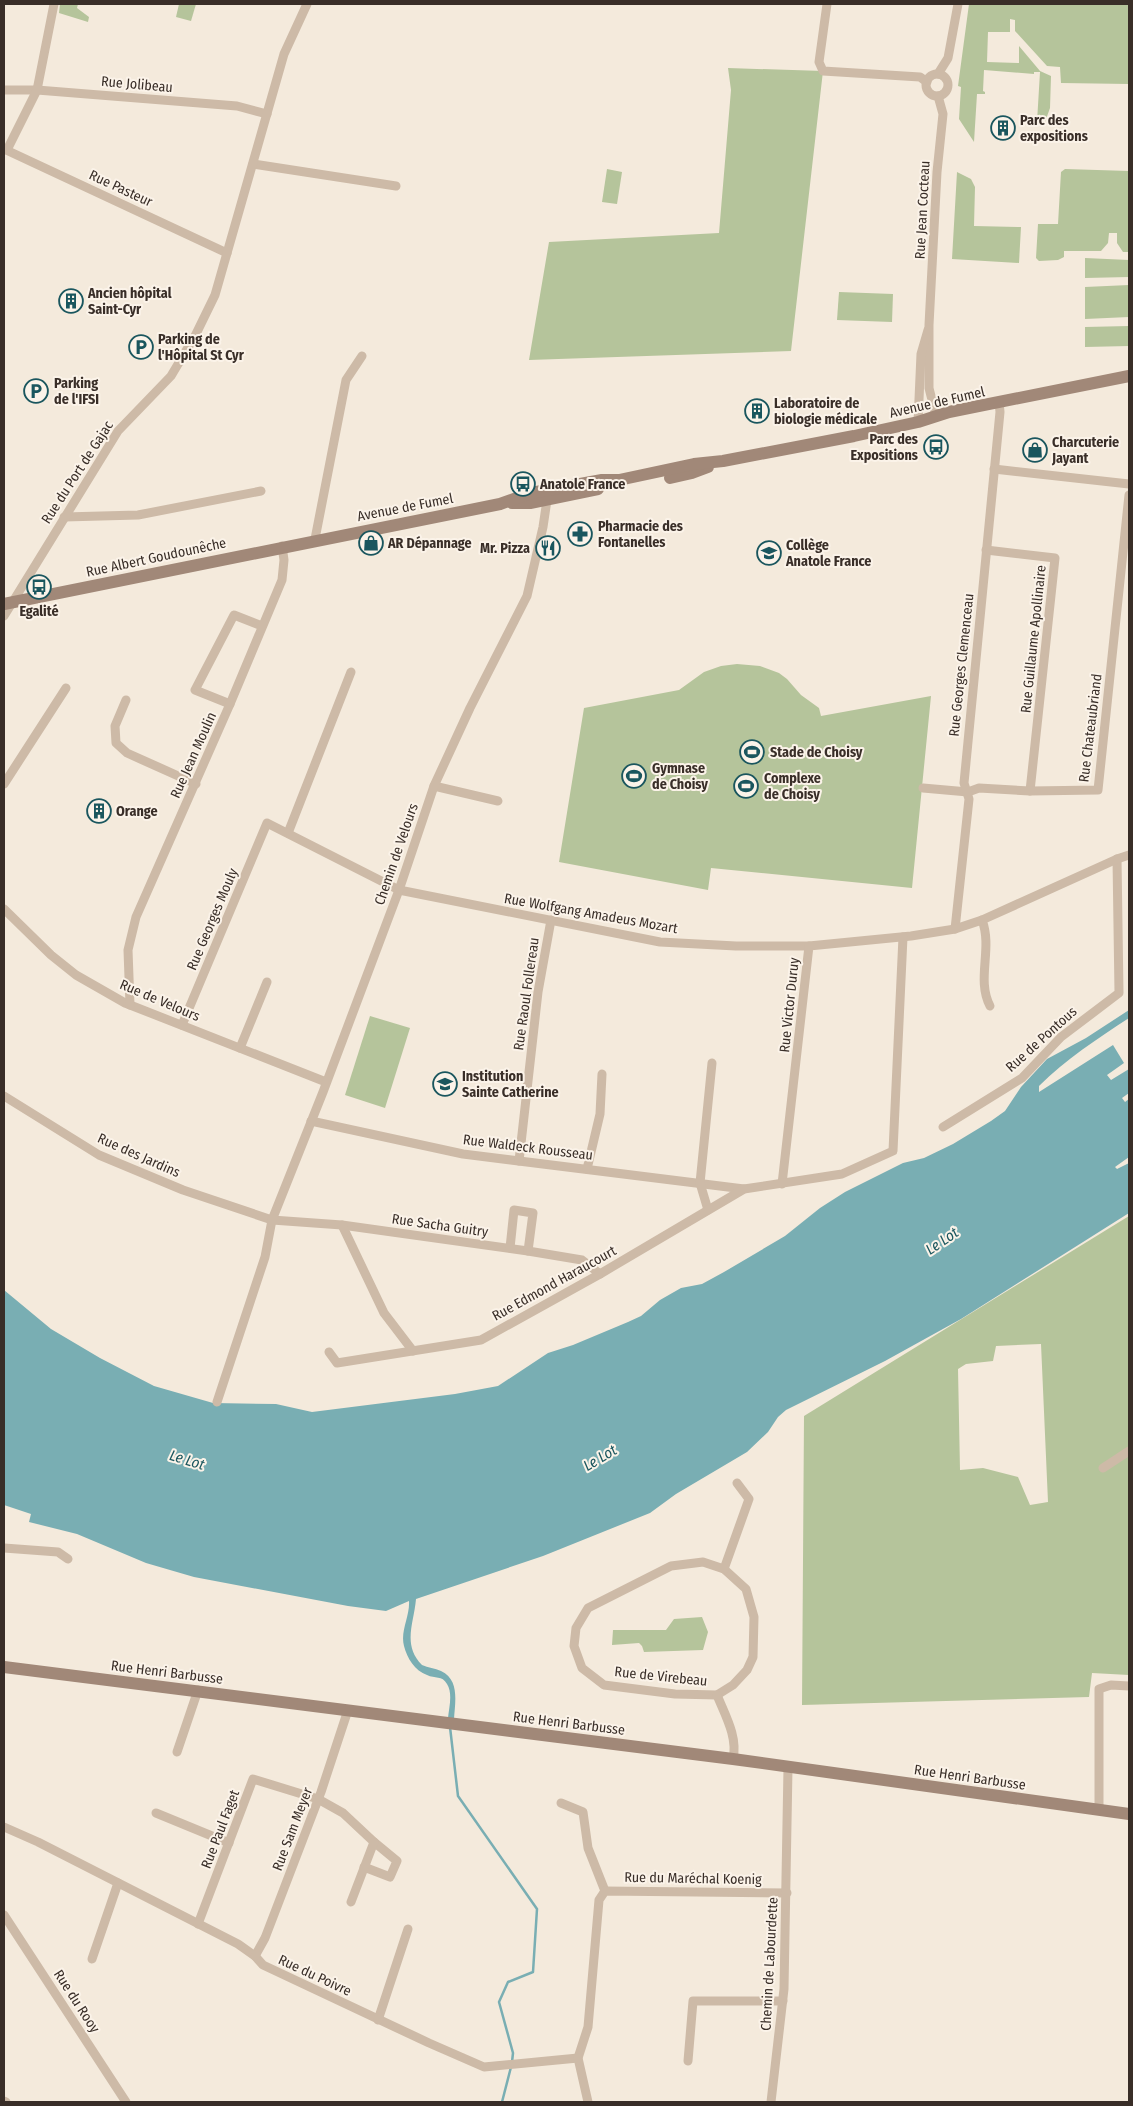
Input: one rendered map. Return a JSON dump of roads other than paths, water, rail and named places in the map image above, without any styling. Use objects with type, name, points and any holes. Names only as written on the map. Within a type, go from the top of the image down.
[{"type":"main road","name":"Avenue de Fumel","points":[[315,539],[500,504],[531,493],[546,495],[602,480],[619,480],[694,464],[723,461],[918,422],[936,416],[999,402],[1129,376]]},
{"type":"main road","name":"Rue Albert Goudounêche","points":[[8,603],[315,539]]},
{"type":"main road","name":"Rue Henri Barbusse","points":[[4,1667],[734,1759],[1129,1814]]},
{"type":"street","points":[[5,150],[37,90],[54,4]]},
{"type":"street","name":"Rue du Port de Gajac","points":[[4,616],[8,603],[118,431],[171,376],[216,295],[284,54],[307,4]]},
{"type":"street","points":[[827,4],[819,62],[823,71],[920,76],[927,82],[929,92],[938,96],[945,93],[948,83],[944,77],[938,74]]},
{"type":"street","points":[[927,82],[931,76],[938,74],[948,58],[958,4]]},
{"type":"street","name":"Rue Jolibeau","points":[[4,90],[37,90],[237,106],[267,114]]},
{"type":"street","name":"Rue Jean Cocteau","points":[[936,416],[930,388],[930,326],[937,172],[943,114],[938,96]]},
{"type":"street","name":"Rue Pasteur","points":[[5,150],[228,253]]},
{"type":"street","points":[[253,164],[396,186]]},
{"type":"street","name":"Rue Jean Cocteau","points":[[918,422],[921,354],[930,326]]},
{"type":"street","points":[[315,539],[346,380],[362,356]]},
{"type":"street","name":"Rue Georges Clemenceau","points":[[955,929],[970,800],[964,783],[1000,412],[999,402]]},
{"type":"street","points":[[994,469],[1129,484]]},
{"type":"street","points":[[64,517],[138,515],[261,491]]},
{"type":"street","name":"Chemin de Velours","points":[[217,1402],[264,1257],[272,1220],[398,890],[434,786],[470,708],[527,596],[543,527],[546,495]]},
{"type":"street","name":"Rue Chateaubriand","points":[[923,788],[968,792],[979,788],[1030,791],[1098,790],[1129,495]]},
{"type":"street","name":"Rue Jean Moulin","points":[[130,1005],[128,950],[136,917],[196,784],[282,580],[284,560],[282,546]]},
{"type":"street","name":"Rue Guillaume Apollinaire","points":[[986,550],[1055,558],[1030,791]]},
{"type":"street","points":[[230,704],[195,690],[234,614],[262,626]]},
{"type":"street","points":[[288,833],[351,672]]},
{"type":"street","points":[[4,784],[66,688]]},
{"type":"street","points":[[126,700],[115,726],[116,743],[128,753],[196,784]]},
{"type":"street","points":[[434,786],[498,801]]},
{"type":"street","name":"Rue Wolfgang Amadeus Mozart","points":[[267,823],[398,890],[660,942],[736,946],[810,946]]},
{"type":"street","name":"Rue Georges Mouly","points":[[182,1025],[267,823]]},
{"type":"street","name":"Rue Victor Duruy","points":[[782,1184],[810,946],[903,937],[955,929],[982,920],[1117,858],[1129,856]]},
{"type":"street","name":"Rue de Pontous","points":[[943,1127],[1022,1078],[1061,1037],[1119,993],[1117,858]]},
{"type":"street","name":"Rue de Velours","points":[[4,909],[51,955],[76,975],[130,1005],[326,1082]]},
{"type":"street","name":"Rue Raoul Follereau","points":[[519,1161],[538,992],[551,920]]},
{"type":"street","points":[[982,920],[987,932],[984,994],[990,1006]]},
{"type":"street","points":[[782,1184],[842,1174],[893,1151],[903,937]]},
{"type":"street","points":[[240,1048],[267,982]]},
{"type":"street","points":[[708,1210],[700,1183],[712,1063]]},
{"type":"street","points":[[587,1169],[600,1114],[602,1074]]},
{"type":"street","name":"Rue des Jardins","points":[[4,1096],[99,1155],[183,1190],[272,1220]]},
{"type":"street","name":"Rue Waldeck Rousseau","points":[[310,1121],[463,1154],[744,1189]]},
{"type":"street","name":"Rue Edmond Haraucourt","points":[[329,1352],[337,1363],[481,1340],[600,1274],[744,1189],[782,1184]]},
{"type":"street","points":[[510,1248],[514,1210],[532,1213],[528,1251]]},
{"type":"street","name":"Rue Sacha Guitry","points":[[272,1220],[342,1225],[510,1248],[582,1260],[600,1274]]},
{"type":"street","points":[[342,1225],[384,1314],[413,1352]]},
{"type":"street","points":[[1103,1468],[1129,1451]]},
{"type":"street","points":[[724,1569],[749,1499],[737,1483]]},
{"type":"street","points":[[4,1548],[58,1552],[68,1559]]},
{"type":"street","name":"Rue de Virebeau","points":[[703,1562],[724,1569],[746,1589],[754,1617],[754,1647],[753,1657],[747,1670],[733,1685],[717,1695],[674,1694],[604,1685],[582,1668],[574,1646],[576,1628],[588,1608],[671,1566],[703,1562]]},
{"type":"street","points":[[1099,1810],[1099,1689],[1111,1685],[1129,1686]]},
{"type":"street","points":[[177,1752],[198,1690]]},
{"type":"street","name":"Rue de Virebeau","points":[[717,1695],[732,1732],[734,1759]]},
{"type":"street","name":"Rue Sam Meyer","points":[[255,1956],[265,1938],[318,1799],[348,1710]]},
{"type":"street","name":"Chemin de Labourdette","points":[[771,2102],[783,2001],[787,1893],[788,1768]]},
{"type":"street","name":"Rue Paul Faget","points":[[198,1924],[253,1779],[318,1799]]},
{"type":"street","points":[[318,1799],[343,1813],[397,1862],[390,1877],[364,1867]]},
{"type":"street","points":[[561,1802],[583,1812],[588,1848],[605,1891]]},
{"type":"street","points":[[156,1813],[229,1842]]},
{"type":"street","name":"Rue du Poivre","points":[[4,1827],[38,1842],[238,1944],[255,1956],[263,1966],[484,2067],[522,2065],[578,2058]]},
{"type":"street","points":[[351,1902],[374,1842]]},
{"type":"street","points":[[92,1959],[118,1883]]},
{"type":"street","name":"Rue du Maréchal Koenig","points":[[578,2058],[588,2027],[599,1900],[605,1891],[787,1893]]},
{"type":"street","name":"Rue du Rooy","points":[[4,1916],[126,2102]]},
{"type":"street","points":[[378,2020],[408,1929]]},
{"type":"street","points":[[688,2061],[693,2001],[783,2001]]},
{"type":"street","points":[[578,2058],[588,2102]]},
{"type":"water","name":"Le Lot","points":[[1129,1010],[1129,1018],[1060,1067],[1039,1086],[1039,1092],[1113,1045],[1124,1063],[1107,1075],[1111,1080],[1129,1069],[1129,1093],[1122,1098],[1125,1102],[1129,1099],[1129,1157],[1115,1167],[1117,1169],[1129,1163],[1129,1213],[961,1319],[885,1361],[786,1410],[778,1417],[768,1432],[747,1452],[676,1494],[650,1513],[543,1556],[416,1599],[411,1634],[412,1650],[422,1665],[441,1671],[451,1680],[455,1692],[454,1719],[448,1718],[450,1696],[449,1688],[445,1681],[419,1670],[412,1664],[405,1651],[403,1635],[409,1601],[386,1611],[348,1606],[194,1577],[146,1563],[77,1534],[29,1522],[31,1514],[4,1505],[4,1290],[51,1329],[100,1358],[154,1386],[213,1403],[276,1404],[312,1412],[455,1394],[498,1386],[548,1353],[573,1345],[628,1322],[641,1316],[660,1300],[681,1288],[702,1284],[724,1272],[785,1236],[820,1208],[845,1192],[903,1163],[924,1158],[953,1144],[1005,1111],[1021,1087],[1047,1059],[1086,1038]]},
{"type":"waterway","points":[[450,1727],[458,1796],[537,1909],[533,1972],[508,1982],[499,2002],[513,2053],[512,2062]]},
{"type":"waterway","points":[[502,2102],[511,2067]]},
{"type":"place","name":"Parc des expositions","points":[[1003,128]]},
{"type":"place","name":"Ancien hôpital Saint-Cyr","points":[[71,301]]},
{"type":"place","name":"Parking de l'Hôpital St Cyr","points":[[141,347]]},
{"type":"place","name":"Parking de l'IFSI","points":[[36,391]]},
{"type":"place","name":"Laboratoire de biologie médicale","points":[[757,411]]},
{"type":"place","name":"Parc des Expositions","points":[[936,447]]},
{"type":"place","name":"Charcuterie Jayant","points":[[1035,450]]},
{"type":"place","name":"Anatole France","points":[[523,484]]},
{"type":"place","name":"Pharmacie des Fontanelles","points":[[580,534]]},
{"type":"place","name":"AR Dépannage","points":[[371,543]]},
{"type":"place","name":"Mr. Pizza","points":[[548,548]]},
{"type":"place","name":"Collège Anatole France","points":[[769,553]]},
{"type":"place","name":"Egalité","points":[[39,587]]},
{"type":"place","name":"Stade de Choisy","points":[[752,752]]},
{"type":"place","name":"Gymnase de Choisy","points":[[634,776]]},
{"type":"place","name":"Complexe de Choisy","points":[[746,786]]},
{"type":"place","name":"Orange","points":[[99,811]]},
{"type":"place","name":"Institution Sainte Catherine","points":[[445,1084]]}]
